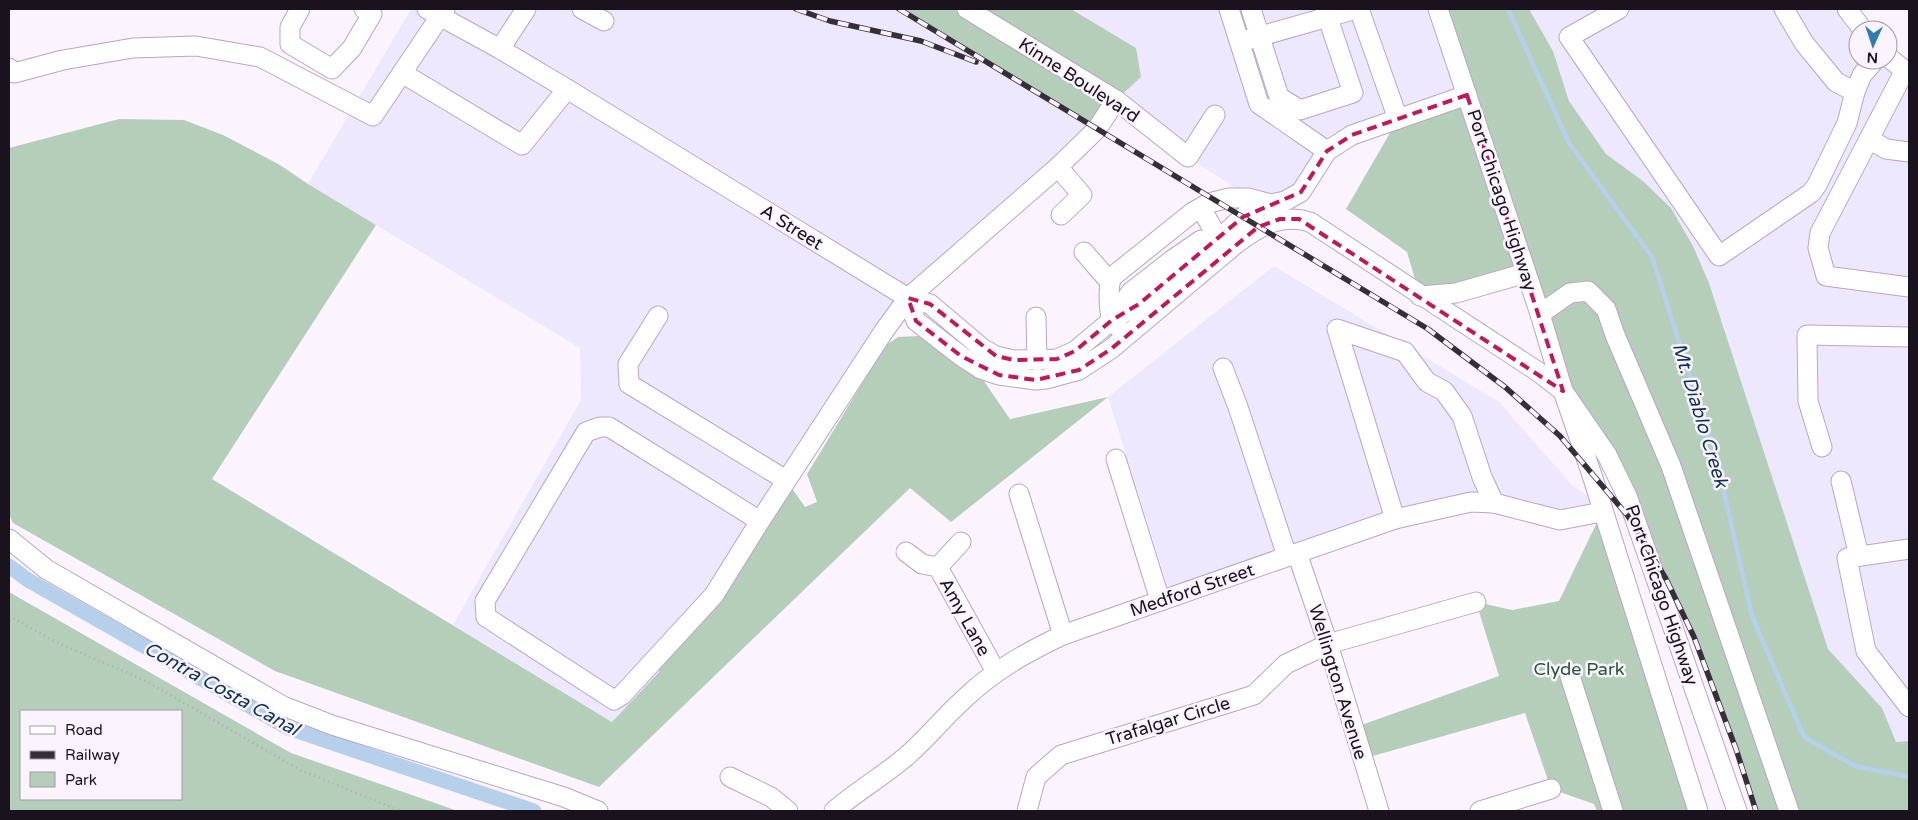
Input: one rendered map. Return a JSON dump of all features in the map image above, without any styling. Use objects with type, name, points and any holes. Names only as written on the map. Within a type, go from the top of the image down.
[{"type":"street","points":[[300,9],[290,27],[290,44],[332,69],[352,48],[372,14],[364,9]]},
{"type":"street","points":[[500,49],[526,9]]},
{"type":"street","points":[[582,9],[604,20]]},
{"type":"street","name":"Kinne Boulevard","points":[[967,9],[1116,100],[1188,157],[1215,115]]},
{"type":"street","points":[[1229,9],[1258,104],[1327,151]]},
{"type":"street","points":[[1251,9],[1279,97],[1300,110],[1353,94],[1327,13]]},
{"type":"street","points":[[1239,43],[1327,13],[1358,9],[1398,119]]},
{"type":"street","name":"Port Chicago Highway","points":[[1438,9],[1540,314],[1698,811]]},
{"type":"street","points":[[1619,9],[1569,37],[1719,256],[1811,192],[1847,123],[1855,92],[1866,70]]},
{"type":"street","points":[[1784,9],[1804,43],[1836,82],[1855,92]]},
{"type":"street","points":[[1847,9],[1855,20]]},
{"type":"street","points":[[9,68],[14,73],[63,60],[133,48],[196,46],[260,57],[372,116],[402,73],[438,11]]},
{"type":"street","name":"A Street","points":[[438,11],[908,298],[930,304],[982,348],[996,356],[1014,360],[1037,361],[1057,359],[1075,351],[1112,320],[1139,304],[1226,235]]},
{"type":"street","points":[[1907,72],[1820,233],[1818,248],[1826,276],[1909,287]]},
{"type":"street","points":[[402,73],[522,145],[567,89]]},
{"type":"street","points":[[908,298],[916,321],[981,369],[998,375],[1036,380],[1079,370],[1111,349],[1126,336],[1243,217],[1261,206],[1285,200],[1301,192],[1327,151],[1352,135],[1467,95]]},
{"type":"street","points":[[760,521],[609,427],[586,432],[485,601],[486,617],[614,700],[622,695],[714,595],[786,480],[884,331],[908,298],[1058,167],[1097,130],[1116,100]]},
{"type":"street","points":[[1869,140],[1886,149],[1909,152]]},
{"type":"street","points":[[1058,167],[1082,196],[1061,215]]},
{"type":"street","points":[[1126,336],[1112,320],[1110,282],[1112,277],[1209,203],[1229,198],[1248,198],[1271,204]]},
{"type":"street","points":[[1201,208],[1226,235]]},
{"type":"street","points":[[1226,235],[1280,219],[1299,219],[1310,222],[1420,296],[1537,371],[1563,391]]},
{"type":"street","points":[[1084,252],[1110,282]]},
{"type":"street","points":[[1420,296],[1456,293],[1526,273]]},
{"type":"street","points":[[1540,314],[1570,293],[1588,291],[1606,309],[1671,466],[1790,811]]},
{"type":"street","points":[[658,316],[628,364],[629,384],[786,480]]},
{"type":"street","points":[[1036,317],[1037,361]]},
{"type":"street","points":[[1396,520],[1337,329],[1405,352],[1427,382],[1444,391],[1462,416],[1482,477],[1494,503]]},
{"type":"street","points":[[1822,448],[1808,401],[1807,335],[1909,337]]},
{"type":"street","name":"Wellington Avenue","points":[[1223,368],[1292,554],[1328,644],[1379,811]]},
{"type":"street","name":"Port Chicago Highway","points":[[1563,391],[1606,454],[1627,496],[1737,811]]},
{"type":"street","points":[[1116,459],[1160,600]]},
{"type":"street","points":[[1841,481],[1859,556]]},
{"type":"street","points":[[1019,494],[1063,635]]},
{"type":"street","name":"Medford Street","points":[[834,811],[908,755],[933,732],[963,699],[996,672],[1031,650],[1063,635],[1292,554],[1396,520],[1471,502],[1494,503],[1560,520],[1602,512]]},
{"type":"street","points":[[9,539],[46,569],[283,706],[332,725],[564,797],[598,811]]},
{"type":"street","points":[[938,567],[961,542]]},
{"type":"street","points":[[1909,549],[1847,558],[1866,651],[1909,707]]},
{"type":"street","name":"Amy Lane","points":[[906,552],[922,564],[938,567],[996,672]]},
{"type":"street","name":"Trafalgar Circle","points":[[1027,811],[1036,776],[1061,755],[1254,695],[1286,664],[1328,644],[1476,602]]},
{"type":"street","points":[[1570,676],[1613,811]]},
{"type":"street","points":[[730,777],[772,796],[788,811]]},
{"type":"street","points":[[1480,811],[1551,789]]},
{"type":"path","points":[[9,616],[56,642],[144,680],[300,770],[401,811]]},
{"type":"highlighted area","points":[[1467,95],[1563,391],[1299,219],[1280,219],[1258,227],[1111,349],[1079,370],[1036,380],[999,375],[961,356],[916,321],[908,298],[930,304],[996,356],[1014,360],[1057,359],[1075,351],[1112,320],[1139,304],[1243,217],[1301,192],[1327,151],[1352,135]]},
{"type":"shaded area","points":[[411,9],[899,9],[1097,129],[908,298],[659,671],[613,722],[453,625],[581,400],[580,348],[308,184]]},
{"type":"shaded area","points":[[1071,9],[1438,9],[1467,95],[1352,135],[1301,192],[1257,202],[1188,157],[1116,100],[1136,48]]},
{"type":"shaded area","points":[[1529,9],[1847,9],[1853,20],[1848,20],[1848,70],[1898,70],[1898,67],[1909,74],[1909,741],[1896,742],[1882,708],[1828,649],[1709,283],[1693,246],[1671,208],[1643,181],[1606,154],[1569,101],[1553,51]]},
{"type":"shaded area","points":[[1274,266],[1499,402],[1572,485],[1601,506],[1560,520],[1471,502],[1171,597],[1108,397]]},
{"type":"green space","points":[[899,9],[1071,9],[1136,48],[1141,77],[1116,100],[1097,129]]},
{"type":"green space","points":[[1438,9],[1529,9],[1553,51],[1569,101],[1606,154],[1643,181],[1671,208],[1693,246],[1709,283],[1828,649],[1882,708],[1896,742],[1909,741],[1909,811],[1756,811],[1736,749],[1694,637],[1666,579],[1628,516],[1563,391],[1526,273],[1420,296],[1407,252],[1346,209],[1398,119],[1467,95]]},
{"type":"green space","points":[[119,119],[184,120],[223,135],[280,165],[376,225],[212,479],[612,722],[659,672],[657,657],[714,595],[786,480],[805,507],[817,502],[807,474],[885,346],[898,337],[918,336],[932,340],[979,374],[1010,419],[1108,397],[951,522],[910,488],[599,787],[275,671],[13,523],[9,514],[9,148]]},
{"type":"green space","name":"Clyde Park","points":[[1602,512],[1698,811],[1597,811],[1594,804],[1551,789],[1525,713],[1362,759],[1353,728],[1499,676],[1476,602],[1512,610],[1559,601]]},
{"type":"green space","points":[[9,592],[291,753],[458,811],[9,811]]},
{"type":"waterway","name":"Mt. Diablo Creek","points":[[1508,9],[1569,143],[1652,257],[1717,460],[1752,616],[1804,737],[1855,766],[1909,777]]},
{"type":"waterway","name":"Contra Costa Canal","points":[[9,566],[28,580],[288,728],[534,811]]},
{"type":"railway","points":[[796,9],[830,21],[921,41],[976,62]]},
{"type":"railway","points":[[899,9],[1428,329],[1505,387],[1560,436],[1628,516],[1666,579],[1694,637],[1736,749],[1756,811]]}]
